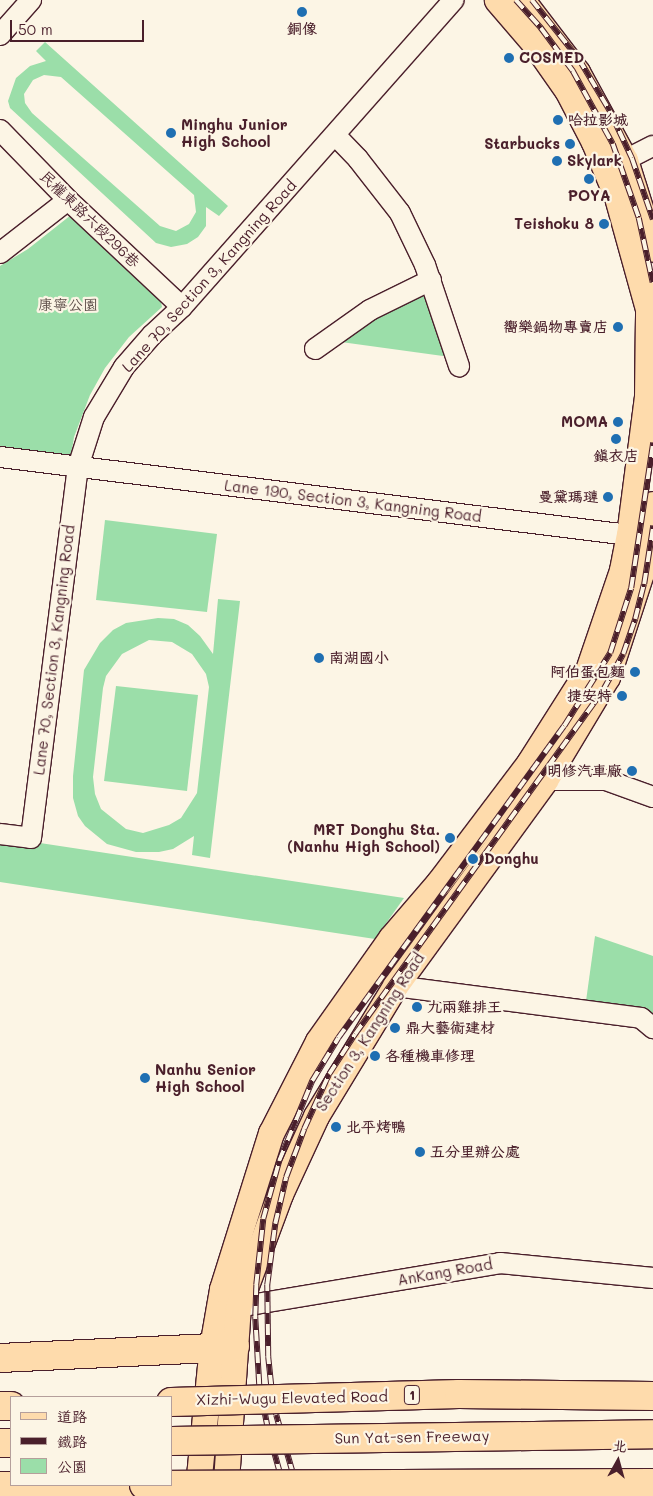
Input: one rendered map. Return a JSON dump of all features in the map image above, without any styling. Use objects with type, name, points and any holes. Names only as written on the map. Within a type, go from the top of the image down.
[{"type":"highway","points":[[0,1358],[175,1351],[223,1347]]},
{"type":"highway","name":"Xizhi-Wugu Elevated Road","points":[[172,1402],[458,1394],[653,1396]]},
{"type":"highway","name":"Sun Yat-sen Freeway","points":[[172,1441],[653,1434]]},
{"type":"highway","points":[[172,1485],[653,1483]]},
{"type":"main road","points":[[197,1496],[223,1347],[234,1250],[271,1134],[318,1041],[391,938],[439,882],[529,763],[588,670],[622,570],[646,456],[648,308],[617,197],[594,142],[567,90],[534,43],[497,0]]},
{"type":"main road","points":[[522,0],[577,72],[625,160],[653,249]]},
{"type":"main road","name":"Section 3, Kangning Road","points":[[230,1298],[316,1116],[395,986],[545,780],[607,676],[641,573],[653,504]]},
{"type":"main road","points":[[223,1347],[225,1496]]},
{"type":"street","points":[[0,35],[31,0]]},
{"type":"street","name":"Lane 70, Section 3, Kangning Road","points":[[0,834],[30,838],[78,467],[94,417],[124,367],[152,335],[182,307],[454,0]]},
{"type":"street","name":"民權東路六段296巷","points":[[0,130],[68,200],[182,307]]},
{"type":"street","points":[[335,135],[358,159],[400,214],[431,280],[459,366]]},
{"type":"street","points":[[625,160],[653,146]]},
{"type":"street","points":[[0,252],[68,200]]},
{"type":"street","points":[[315,349],[370,310],[431,280]]},
{"type":"street","name":"Lane 190, Section 3, Kangning Road","points":[[0,457],[629,535]]},
{"type":"street","points":[[545,780],[606,780],[653,797]]},
{"type":"street","points":[[395,986],[641,1018],[653,1028]]},
{"type":"street","name":"AnKang Road","points":[[230,1298],[500,1263],[653,1278]]},
{"type":"green space","points":[[45,42],[228,206],[219,216],[206,207],[206,226],[198,237],[187,244],[171,247],[156,243],[10,108],[8,101],[16,78],[30,66],[46,61],[36,51]],"holes":[[[44,75],[61,77],[194,195],[196,212],[189,224],[176,231],[160,226],[32,113],[25,103],[24,94],[33,80]]]},
{"type":"green space","name":"康寧公園","points":[[71,215],[161,302],[162,307],[129,337],[105,368],[90,395],[74,437],[71,456],[0,451],[0,266],[28,249]]},
{"type":"green space","points":[[426,291],[445,355],[341,342],[341,337]]},
{"type":"green space","points":[[105,520],[217,534],[207,612],[96,600]]},
{"type":"green space","points":[[218,599],[240,601],[210,858],[192,855],[194,836],[173,849],[159,852],[136,852],[107,844],[85,826],[78,816],[73,798],[73,776],[84,670],[100,643],[113,630],[126,623],[158,618],[174,619],[188,625],[200,636],[213,654]],"holes":[[[149,640],[172,642],[192,654],[206,674],[209,687],[197,793],[181,818],[169,825],[143,833],[126,829],[101,809],[95,794],[93,777],[103,688],[106,676],[122,654]]]},
{"type":"green space","points":[[116,686],[198,695],[187,791],[104,781]]},
{"type":"green space","points":[[0,841],[40,843],[404,898],[375,939],[0,882]]},
{"type":"green space","points":[[595,936],[653,956],[653,1016],[586,1001]]},
{"type":"railway","points":[[516,0],[541,28],[573,71],[613,144],[639,218],[653,283]]},
{"type":"railway","points":[[532,0],[579,59],[610,111],[632,158],[653,219]]},
{"type":"railway","points":[[286,1496],[268,1431],[259,1385],[255,1317],[256,1285],[263,1219],[279,1161],[312,1081],[338,1038],[564,726],[610,653],[631,588],[653,443]]},
{"type":"railway","points":[[299,1496],[276,1415],[268,1357],[267,1285],[275,1224],[286,1177],[304,1129],[329,1074],[355,1034],[603,690],[623,654],[635,619],[644,584],[653,526]]},
{"type":"place","name":"銅像","points":[[302,12]]},
{"type":"place","name":"COSMED","points":[[509,58]]},
{"type":"place","name":"哈拉影城","points":[[558,120]]},
{"type":"place","name":"Minghu Junior High School","points":[[171,133]]},
{"type":"place","name":"Starbucks","points":[[570,144]]},
{"type":"place","name":"Skylark","points":[[557,161]]},
{"type":"place","name":"POYA","points":[[589,179]]},
{"type":"place","name":"Teishoku 8","points":[[604,224]]},
{"type":"place","name":"嚮樂鍋物專賣店","points":[[618,327]]},
{"type":"place","name":"MOMA","points":[[618,422]]},
{"type":"place","name":"鎮衣店","points":[[616,439]]},
{"type":"place","name":"曼黛瑪璉","points":[[608,497]]},
{"type":"place","name":"南湖國小","points":[[319,658]]},
{"type":"place","name":"阿伯蛋包麵","points":[[635,672]]},
{"type":"place","name":"捷安特","points":[[622,696]]},
{"type":"place","name":"明修汽車廠","points":[[632,771]]},
{"type":"place","name":"MRT Donghu Sta. (Nanhu High School)","points":[[450,838]]},
{"type":"place","name":"Donghu","points":[[473,859]]},
{"type":"place","name":"九兩雞排王","points":[[417,1007]]},
{"type":"place","name":"鼎大藝術建材","points":[[395,1028]]},
{"type":"place","name":"各種機車修理","points":[[375,1056]]},
{"type":"place","name":"Nanhu Senior High School","points":[[145,1078]]},
{"type":"place","name":"北平烤鴨","points":[[336,1127]]},
{"type":"place","name":"五分里辦公處","points":[[420,1152]]}]
